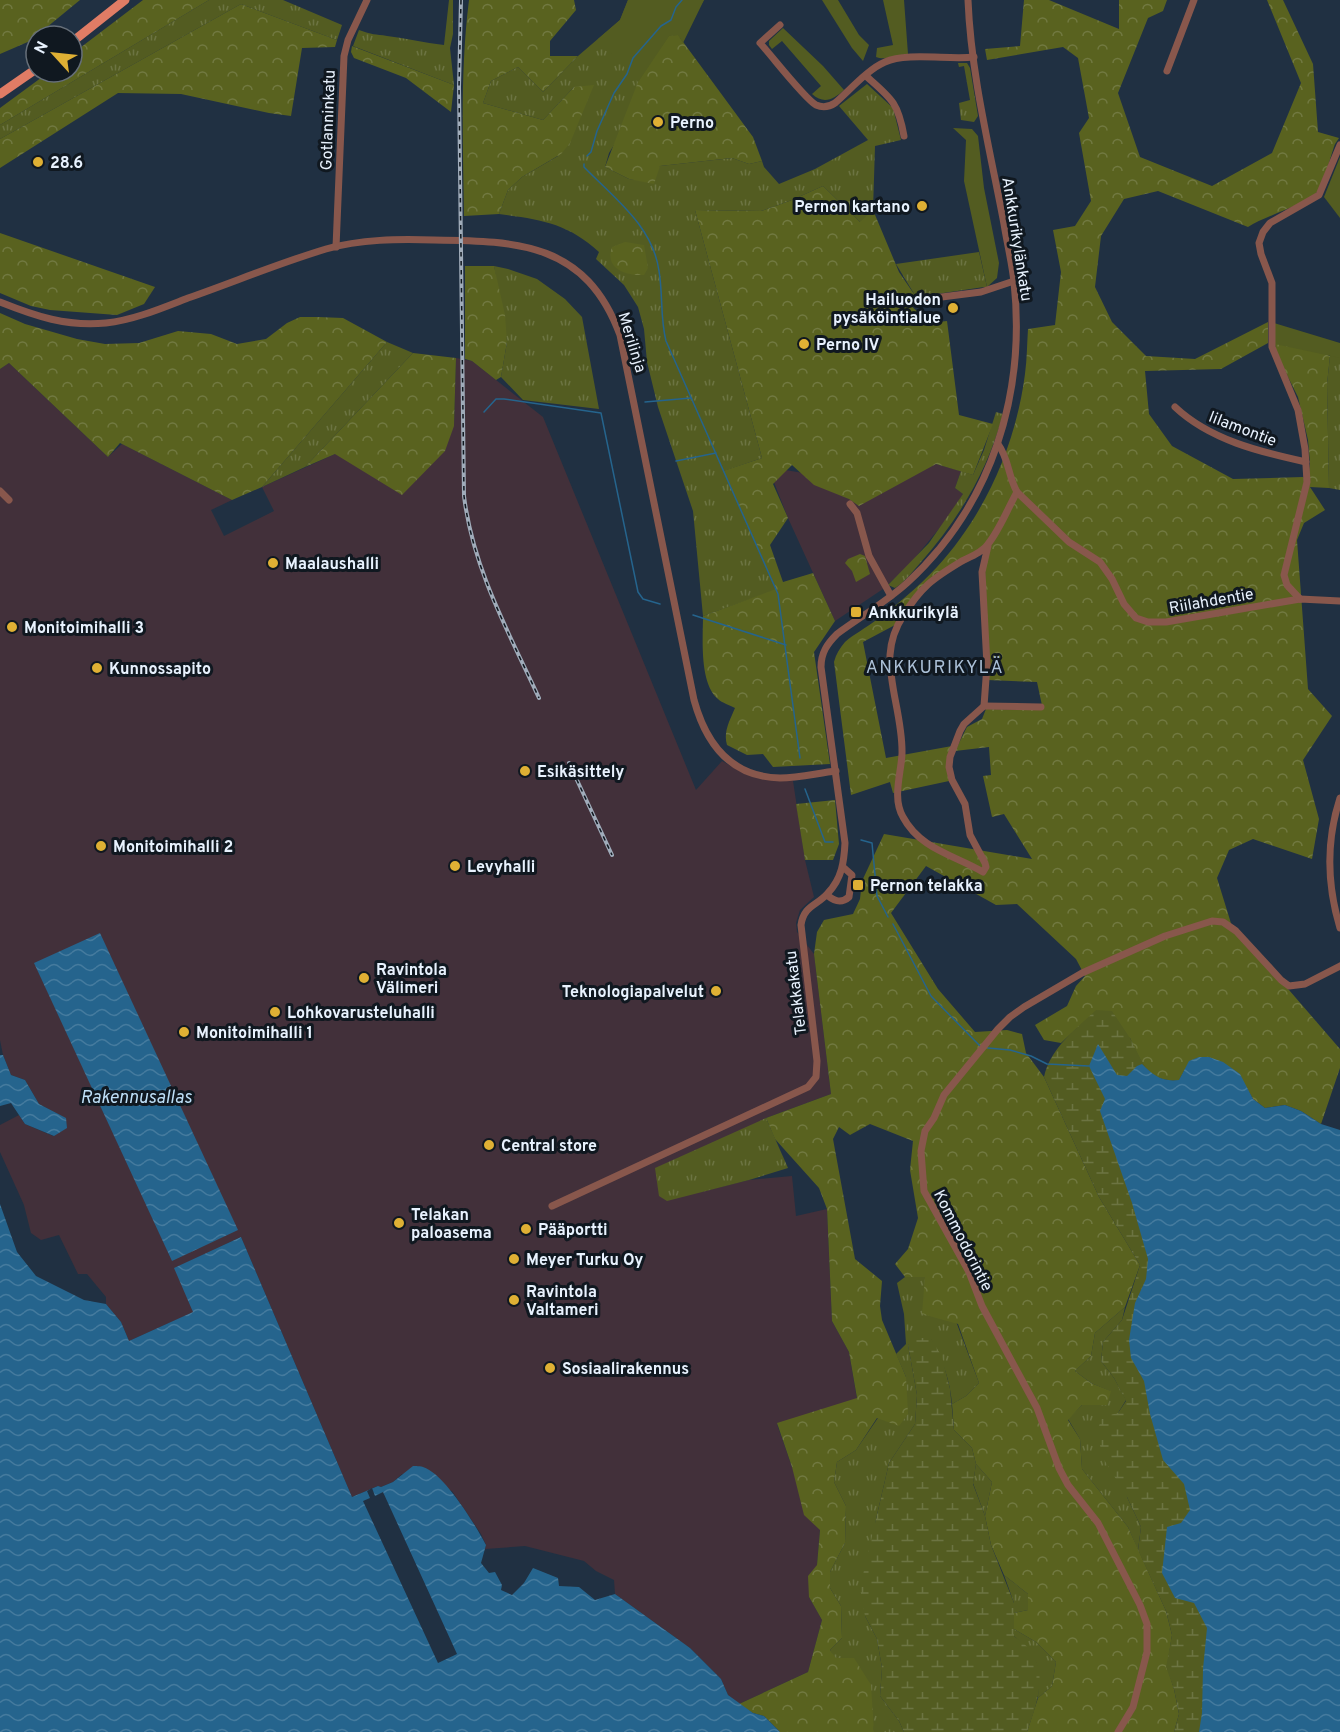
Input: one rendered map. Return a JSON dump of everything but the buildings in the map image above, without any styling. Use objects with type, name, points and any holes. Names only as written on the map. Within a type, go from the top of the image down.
[{"type":"main road","points":[[84,32],[125,0]]},
{"type":"main road","points":[[0,94],[24,77]]},
{"type":"street","name":"Gotlanninkatu","points":[[336,247],[344,56],[348,40],[367,0]]},
{"type":"street","name":"Ankkurikylänkatu","points":[[837,634],[891,596],[919,571],[966,511],[981,484],[998,444],[1007,413],[1015,374],[1017,323],[1014,280],[974,57],[968,0]]},
{"type":"street","points":[[1167,71],[1194,0]]},
{"type":"street","points":[[780,25],[760,43],[814,104],[822,106],[831,106],[876,67],[894,59],[974,57]]},
{"type":"street","points":[[866,76],[894,103],[904,136]]},
{"type":"street","points":[[1300,599],[1287,585],[1284,575],[1307,482],[1302,423],[1272,347],[1272,283],[1261,254],[1260,239],[1265,227],[1319,195],[1340,145]]},
{"type":"street","name":"Merilinja","points":[[0,302],[36,316],[57,321],[84,324],[119,321],[173,304],[308,254],[388,239],[514,243],[556,257],[591,285],[607,305],[626,355],[694,700],[705,732],[723,755],[751,772],[771,777],[790,778],[836,771]]},
{"type":"street","points":[[926,299],[981,292],[1014,280]]},
{"type":"street","name":"Iilamontie","points":[[1175,407],[1196,423],[1234,442],[1306,462]]},
{"type":"street","name":"Riilahdentie","points":[[998,444],[1006,457],[1011,482],[1017,492],[1069,542],[1100,562],[1112,579],[1124,604],[1136,618],[1148,622],[1166,622],[1300,599],[1340,601]]},
{"type":"street","points":[[0,491],[9,500]]},
{"type":"street","points":[[984,706],[987,665],[982,572],[988,546],[1017,492]]},
{"type":"street","points":[[850,504],[857,513],[869,556],[891,596]]},
{"type":"street","points":[[988,546],[932,580],[923,588],[896,628],[891,642],[891,678],[900,723],[902,753],[898,802],[903,817],[927,845],[983,872],[986,867],[970,835],[966,804],[952,780],[949,767],[950,757],[964,724],[984,706],[1041,707]]},
{"type":"street","name":"Telakkakatu","points":[[552,1206],[812,1084],[818,1071],[801,925],[805,911],[827,895],[843,867],[845,843],[821,667],[825,648],[837,634]]},
{"type":"street","points":[[1340,798],[1331,838],[1329,868],[1332,897],[1340,928]]},
{"type":"street","points":[[827,895],[836,901],[844,901],[849,897],[852,875],[843,867]]},
{"type":"street","name":"Kommodorintie","points":[[1118,1732],[1133,1707],[1147,1652],[1147,1624],[1140,1605],[1098,1523],[1068,1485],[1024,1382],[982,1306],[969,1272],[924,1191],[921,1151],[925,1131],[934,1118],[944,1095],[1010,1017],[1049,991],[1082,973],[1166,936],[1199,924],[1212,921],[1223,922],[1236,930],[1289,986],[1305,984],[1340,966]]},
{"type":"shaded area","points":[[456,358],[472,361],[543,417],[696,790],[722,761],[745,774],[761,779],[793,781],[805,860],[814,897],[800,910],[796,923],[797,932],[814,954],[831,1094],[766,1118],[667,1200],[749,1180],[792,1176],[796,1216],[827,1209],[832,1321],[849,1352],[857,1399],[777,1424],[792,1467],[820,1529],[817,1565],[809,1597],[822,1620],[808,1672],[739,1704],[728,1695],[721,1679],[690,1648],[615,1594],[614,1580],[596,1571],[584,1561],[525,1546],[485,1549],[486,1545],[481,1534],[452,1491],[402,1474],[393,1482],[352,1497],[241,1237],[175,1268],[194,1312],[129,1341],[121,1322],[106,1304],[106,1297],[87,1274],[78,1274],[59,1235],[41,1240],[31,1233],[24,1205],[0,1152],[0,1125],[19,1115],[25,1124],[53,1136],[67,1127],[65,1118],[39,1104],[25,1080],[11,1075],[0,1040],[0,369],[9,363],[108,457],[122,444],[232,500],[211,510],[224,536],[274,511],[262,487],[335,454],[454,426]]},
{"type":"shaded area","points":[[936,464],[961,471],[955,488],[963,494],[947,519],[909,565],[883,589],[835,621],[788,518],[768,467],[873,485]]},
{"type":"green space","points":[[0,0],[80,0],[51,24],[24,24],[24,44],[0,54]]},
{"type":"green space","points":[[143,0],[209,0],[84,75],[84,45]]},
{"type":"green space","points":[[209,0],[283,0],[342,25],[337,40],[241,4],[0,139],[0,125],[69,84],[84,84],[84,75]]},
{"type":"green space","points":[[449,0],[453,0],[453,34],[450,48],[454,85],[353,46],[359,30],[444,45]]},
{"type":"green space","points":[[469,0],[574,0],[576,10],[550,41],[550,56],[578,56],[543,92],[518,67],[491,81],[483,103],[543,120],[574,87],[594,85],[570,143],[561,154],[522,177],[508,190],[499,214],[464,216],[463,81]]},
{"type":"green space","points":[[628,0],[704,0],[609,153],[605,167],[629,179],[646,181],[660,166],[732,158],[749,164],[762,161],[764,167],[779,184],[815,169],[868,140],[839,106],[867,84],[893,108],[901,140],[875,146],[873,210],[861,223],[823,186],[761,211],[695,210],[762,458],[724,471],[776,590],[703,616],[693,511],[658,407],[647,362],[644,329],[638,307],[624,285],[596,259],[599,252],[587,242],[552,224],[499,214],[508,190],[522,177],[558,156],[574,87],[543,120],[483,103],[491,81],[518,67],[543,92],[578,56],[620,20]]},
{"type":"green space","points":[[628,0],[704,0],[683,43],[678,35],[669,36],[638,82],[598,39],[620,20]]},
{"type":"green space","points":[[822,0],[838,0],[859,35],[869,45],[863,61],[852,48]]},
{"type":"green space","points":[[883,0],[904,0],[908,54],[887,58],[876,57],[877,48],[893,45]]},
{"type":"green space","points":[[1024,0],[1049,0],[1119,29],[1119,0],[1167,0],[1163,11],[1148,18],[1118,93],[1140,157],[1212,186],[1272,153],[1301,83],[1267,0],[1283,0],[1313,64],[1318,132],[1339,138],[1316,193],[1303,202],[1248,227],[1158,191],[1124,199],[1101,236],[1095,287],[1112,322],[1146,356],[1195,359],[1268,322],[1268,343],[1221,369],[1145,371],[1149,414],[1172,446],[1233,479],[1303,477],[1308,482],[1310,463],[1308,440],[1298,397],[1276,353],[1274,333],[1330,356],[1327,384],[1329,488],[1310,487],[1325,510],[1304,523],[1297,540],[1308,689],[1332,716],[1303,760],[1319,819],[1312,859],[1253,839],[1229,850],[1217,878],[1234,933],[1289,990],[1340,1049],[1340,1068],[1321,1124],[1301,1111],[1285,1105],[1265,1108],[1209,1057],[1197,1058],[1190,1062],[1179,1080],[1168,1080],[1160,1078],[1147,1069],[1130,1038],[1077,1028],[1061,1043],[1044,1040],[1035,1025],[1067,1006],[1076,986],[1085,976],[1076,959],[1017,904],[996,905],[926,866],[891,913],[938,989],[975,1032],[1007,1030],[1022,1034],[1026,1053],[1044,1077],[1099,1197],[1140,1265],[1125,1307],[1095,1333],[1091,1356],[1075,1371],[1091,1383],[1111,1391],[1107,1405],[1082,1405],[1068,1420],[1080,1439],[1082,1469],[1128,1527],[1166,1611],[1172,1635],[1167,1667],[1179,1714],[1174,1732],[1027,1732],[1038,1698],[1052,1686],[1056,1662],[1036,1642],[1014,1629],[1014,1613],[1028,1610],[1028,1594],[1004,1575],[991,1545],[985,1516],[992,1482],[976,1464],[972,1448],[954,1430],[952,1404],[966,1396],[979,1383],[958,1324],[922,1314],[925,1277],[905,1277],[895,1264],[908,1249],[918,1218],[910,1170],[913,1141],[870,1124],[850,1135],[839,1127],[833,1139],[855,1259],[882,1281],[880,1306],[882,1320],[906,1377],[908,1414],[899,1426],[877,1418],[856,1450],[837,1462],[834,1482],[846,1506],[845,1543],[830,1572],[830,1588],[841,1606],[842,1638],[830,1650],[836,1658],[854,1658],[871,1685],[874,1732],[780,1732],[764,1716],[753,1713],[739,1704],[808,1672],[822,1620],[809,1597],[808,1576],[817,1565],[820,1530],[804,1515],[792,1467],[777,1423],[857,1398],[849,1352],[832,1321],[827,1209],[819,1188],[775,1139],[766,1118],[831,1094],[814,954],[817,932],[824,920],[853,914],[860,899],[862,881],[884,834],[1032,859],[1004,814],[992,817],[983,776],[991,775],[989,747],[955,751],[967,727],[982,719],[986,709],[1043,710],[1037,682],[987,680],[985,567],[989,549],[925,584],[895,625],[863,642],[886,758],[952,746],[949,781],[893,793],[890,782],[851,795],[834,662],[845,642],[899,602],[937,567],[970,525],[984,502],[1006,452],[1021,400],[1028,329],[1055,325],[1061,272],[1053,230],[1075,226],[1091,201],[1079,133],[1089,118],[1078,58],[1063,47],[987,60],[985,49],[1020,46]]},
{"type":"green space","points":[[241,4],[337,40],[335,47],[302,48],[291,116],[181,94],[118,93],[0,168],[0,139]]},
{"type":"green space","points":[[783,28],[823,66],[844,90],[829,100],[812,94],[821,86],[782,41],[772,49],[769,45],[769,41]]},
{"type":"green space","points":[[678,35],[753,137],[762,161],[749,164],[732,158],[660,166],[654,184],[629,179],[605,167],[638,82],[669,36]]},
{"type":"green space","points":[[352,46],[454,85],[451,112],[406,78],[354,58],[351,52]]},
{"type":"green space","points":[[958,63],[967,63],[970,68],[978,116],[974,122],[961,120],[959,103],[970,100],[964,66],[959,67]]},
{"type":"green space","points":[[33,84],[69,84],[0,125],[0,108]]},
{"type":"green space","points":[[953,128],[972,129],[978,136],[984,188],[999,263],[997,278],[987,287],[964,181],[966,140]]},
{"type":"green space","points":[[1340,157],[1340,218],[1324,197]]},
{"type":"green space","points":[[823,186],[860,222],[873,210],[899,272],[916,297],[910,305],[926,319],[930,315],[938,322],[947,321],[959,415],[993,424],[973,475],[936,464],[859,506],[849,499],[814,485],[792,465],[773,484],[788,518],[770,545],[783,582],[813,573],[835,621],[814,652],[830,764],[773,767],[763,754],[747,755],[727,745],[726,731],[735,708],[720,700],[712,692],[703,660],[703,616],[776,589],[723,471],[762,458],[695,210],[761,211]]},
{"type":"green space","points":[[0,233],[155,287],[144,304],[117,315],[50,310],[31,306],[0,293]]},
{"type":"green space","points":[[625,242],[644,245],[648,268],[644,275],[619,270],[611,261],[612,247]]},
{"type":"green space","points":[[979,252],[987,287],[916,297],[896,264]]},
{"type":"green space","points":[[465,266],[494,266],[505,315],[507,342],[501,377],[496,380],[472,361],[465,359]]},
{"type":"green space","points":[[494,266],[537,279],[565,299],[582,317],[599,409],[523,400],[501,377],[507,342]]},
{"type":"green space","points":[[0,313],[25,324],[77,339],[105,344],[139,343],[178,331],[211,334],[237,344],[266,339],[287,323],[300,317],[343,318],[387,342],[262,487],[232,500],[120,443],[108,457],[9,363],[0,369]]},
{"type":"green space","points":[[1274,323],[1340,343],[1340,358],[1275,344]]},
{"type":"green space","points":[[387,342],[413,353],[305,467],[262,487]]},
{"type":"green space","points":[[1340,343],[1340,490],[1329,488],[1327,384],[1330,356]]},
{"type":"green space","points":[[413,353],[456,358],[454,426],[445,451],[402,495],[335,454],[305,467]]},
{"type":"green space","points":[[996,412],[1003,414],[997,435],[971,493],[960,511],[935,546],[906,580],[895,588],[888,585],[929,543],[963,494],[955,488],[961,471],[973,475]]},
{"type":"green space","points":[[860,554],[865,556],[870,574],[856,582],[852,571],[845,563],[848,559]]},
{"type":"green space","points":[[835,800],[839,844],[833,860],[805,860],[796,804]]},
{"type":"green space","points":[[1096,1010],[1112,1011],[1143,1063],[1153,1074],[1168,1080],[1179,1080],[1184,1072],[1221,1732],[1174,1732],[1179,1714],[1174,1689],[1166,1667],[1172,1635],[1166,1611],[1138,1550],[1141,1527],[1127,1497],[1103,1458],[1097,1432],[1102,1417],[1118,1413],[1126,1401],[1114,1378],[1101,1361],[1103,1342],[1122,1320],[1140,1265],[1099,1197],[1044,1077],[1047,1066],[1058,1048]]},
{"type":"green space","points":[[766,1118],[788,1168],[667,1201],[659,1196],[655,1168]]},
{"type":"green space","points":[[905,1277],[925,1277],[957,1324],[979,1383],[966,1396],[952,1404],[945,1371],[931,1339],[908,1345],[917,1395],[915,1424],[889,1463],[876,1519],[865,1616],[877,1639],[882,1668],[880,1696],[899,1721],[904,1732],[874,1732],[872,1719],[830,1650],[842,1638],[841,1606],[830,1588],[830,1572],[845,1543],[846,1506],[834,1482],[837,1462],[856,1450],[906,1377],[896,1354],[906,1344],[904,1314],[897,1283]]},
{"type":"green space","points":[[1125,1307],[1122,1320],[1103,1342],[1101,1361],[1126,1400],[1118,1413],[1127,1497],[1141,1527],[1138,1550],[1128,1527],[1082,1469],[1080,1439],[1068,1419],[1082,1405],[1110,1391],[1091,1383],[1075,1371],[1091,1356],[1095,1333]]},
{"type":"green space","points":[[916,1338],[931,1338],[942,1357],[950,1389],[954,1430],[972,1448],[976,1464],[973,1484],[985,1516],[991,1545],[1014,1603],[1014,1636],[1028,1648],[1037,1662],[1040,1682],[1027,1732],[904,1732],[899,1721],[880,1696],[882,1668],[877,1639],[865,1616],[860,1588],[889,1463],[915,1424],[917,1395],[908,1345]]},
{"type":"green space","points":[[976,1464],[992,1482],[985,1516],[973,1483]]},
{"type":"green space","points":[[1004,1575],[1028,1594],[1028,1610],[1014,1613],[1014,1603]]},
{"type":"green space","points":[[1014,1629],[1036,1642],[1056,1662],[1052,1686],[1038,1698],[1038,1670],[1034,1657],[1014,1636]]},
{"type":"water","name":"Rakennusallas","points":[[100,933],[238,1230],[172,1261],[34,963]]},
{"type":"water","points":[[1098,1044],[1117,1075],[1127,1076],[1142,1064],[1159,1077],[1179,1080],[1189,1061],[1199,1057],[1209,1057],[1223,1062],[1240,1074],[1253,1099],[1265,1108],[1285,1105],[1301,1111],[1321,1124],[1340,1130],[1340,1732],[1199,1732],[1207,1628],[1194,1603],[1175,1598],[1162,1573],[1167,1527],[1181,1523],[1190,1510],[1184,1484],[1163,1460],[1150,1414],[1144,1381],[1131,1358],[1129,1340],[1135,1303],[1146,1279],[1148,1259],[1132,1203],[1100,1111],[1105,1099],[1089,1066]]},
{"type":"water","points":[[0,1055],[3,1055],[11,1075],[25,1080],[39,1104],[66,1118],[67,1128],[54,1136],[25,1124],[11,1103],[0,1106]]},
{"type":"water","points":[[0,1204],[17,1252],[36,1276],[84,1300],[106,1304],[121,1322],[129,1341],[193,1312],[174,1268],[241,1237],[352,1497],[393,1482],[413,1466],[431,1471],[450,1489],[481,1536],[486,1545],[481,1563],[489,1573],[495,1572],[502,1585],[501,1590],[512,1595],[524,1583],[533,1568],[558,1578],[559,1586],[579,1587],[595,1600],[615,1594],[690,1648],[721,1679],[728,1695],[753,1713],[764,1716],[780,1732],[0,1732]]},
{"type":"pier","points":[[372,1488],[375,1496],[383,1492],[457,1654],[438,1663],[363,1501],[370,1498],[367,1491]]},
{"type":"waterway","points":[[587,156],[591,152],[597,131],[614,93],[627,74],[633,58],[661,26],[671,20],[676,7],[682,0]]},
{"type":"waterway","points":[[584,164],[584,167],[641,226],[655,255],[659,271],[666,341],[778,594],[800,758]]},
{"type":"waterway","points":[[645,402],[691,398]]},
{"type":"waterway","points":[[484,412],[496,399],[504,399],[601,413],[638,592],[643,599],[660,604]]},
{"type":"waterway","points":[[676,461],[716,453]]},
{"type":"waterway","points":[[693,615],[786,645]]},
{"type":"waterway","points":[[805,789],[825,842],[833,842]]},
{"type":"waterway","points":[[861,840],[872,843],[877,896],[888,917]]},
{"type":"waterway","points":[[893,924],[931,996],[980,1046]]},
{"type":"waterway","points":[[988,1048],[1010,1050],[1031,1056],[1047,1064],[1089,1066]]},
{"type":"railway","points":[[461,0],[459,87],[464,496],[475,549],[484,575],[504,625],[539,698]]},
{"type":"railway","points":[[569,763],[612,855]]},
{"type":"place","name":"Perno","points":[[658,122]]},
{"type":"place","name":"28.6","points":[[38,162]]},
{"type":"place","name":"Pernon kartano","points":[[922,206]]},
{"type":"place","name":"Hailuodon pysäköintialue","points":[[953,308]]},
{"type":"place","name":"Perno IV","points":[[804,344]]},
{"type":"place","name":"Maalaushalli","points":[[273,563]]},
{"type":"place","name":"Ankkurikylä","points":[[856,612]]},
{"type":"place","name":"Monitoimihalli 3","points":[[12,627]]},
{"type":"place","name":"Kunnossapito","points":[[97,668]]},
{"type":"place","name":"Esikäsittely","points":[[525,771]]},
{"type":"place","name":"Monitoimihalli 2","points":[[101,846]]},
{"type":"place","name":"Levyhalli","points":[[455,866]]},
{"type":"place","name":"Pernon telakka","points":[[858,885]]},
{"type":"place","name":"Ravintola Välimeri","points":[[364,978]]},
{"type":"place","name":"Teknologiapalvelut","points":[[716,991]]},
{"type":"place","name":"Lohkovarusteluhalli","points":[[275,1012]]},
{"type":"place","name":"Monitoimihalli 1","points":[[184,1032]]},
{"type":"place","name":"Central store","points":[[489,1145]]},
{"type":"place","name":"Telakan paloasema","points":[[399,1223]]},
{"type":"place","name":"Pääportti","points":[[526,1229]]},
{"type":"place","name":"Meyer Turku Oy","points":[[514,1259]]},
{"type":"place","name":"Ravintola Valtameri","points":[[514,1300]]},
{"type":"place","name":"Sosiaalirakennus","points":[[550,1368]]},
{"type":"district","name":"ANKKURIKYLÄ","points":[[935,667]]}]
